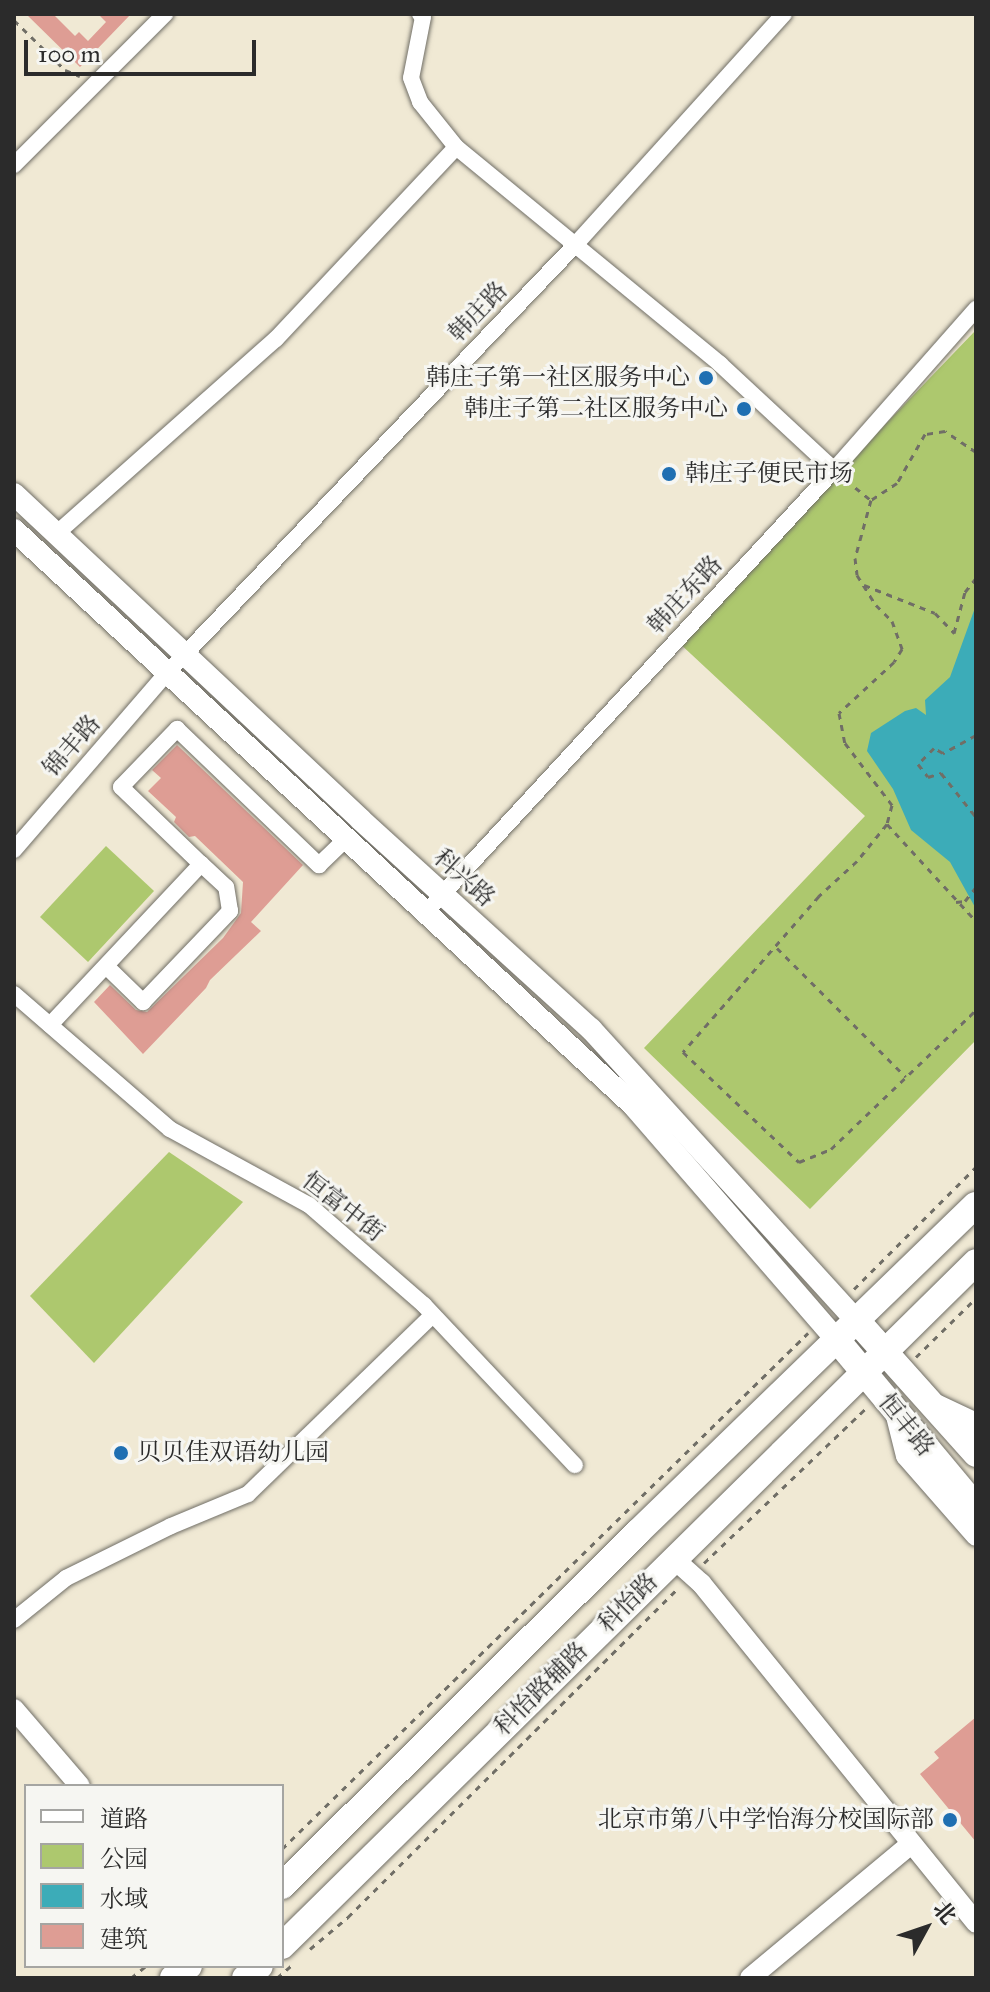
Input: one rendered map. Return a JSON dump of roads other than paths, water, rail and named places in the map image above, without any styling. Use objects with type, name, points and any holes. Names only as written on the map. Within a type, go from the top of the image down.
[{"type":"main road","name":"科兴路","points":[[14,494],[186,654],[634,1106],[829,1331]]},
{"type":"main road","name":"科兴路","points":[[14,530],[348,837],[434,902],[631,1070],[849,1313]]},
{"type":"main road","name":"科怡路","points":[[284,1884],[829,1331],[976,1205]]},
{"type":"main road","name":"科怡路","points":[[284,1944],[682,1566],[884,1351],[973,1276]]},
{"type":"main road","name":"恒丰路","points":[[849,1313],[976,1454]]},
{"type":"main road","name":"恒丰路","points":[[829,1331],[976,1507]]},
{"type":"street","points":[[14,165],[165,14]]},
{"type":"street","points":[[420,14],[423,17],[411,78],[420,102],[456,147],[720,364],[834,470]]},
{"type":"street","name":"韩庄路","points":[[167,673],[576,244],[784,14]]},
{"type":"street","points":[[55,535],[276,339],[456,147]]},
{"type":"street","name":"韩庄东路","points":[[434,902],[834,470],[976,309]]},
{"type":"street","name":"锦丰路","points":[[14,850],[167,673]]},
{"type":"street","points":[[106,966],[143,1002],[230,911],[226,887],[121,787],[177,729],[319,865],[348,837]]},
{"type":"street","points":[[50,1025],[201,864]]},
{"type":"street","name":"恒富中街","points":[[14,994],[170,1129],[309,1205],[433,1315],[575,1465]]},
{"type":"street","points":[[14,1620],[66,1578],[171,1526],[248,1494],[433,1315]]},
{"type":"street","points":[[929,1401],[976,1423]]},
{"type":"street","points":[[888,1403],[906,1456],[976,1536]]},
{"type":"street","points":[[682,1566],[911,1844],[973,1911]]},
{"type":"street","points":[[14,1709],[78,1784]]},
{"type":"street","points":[[750,1978],[911,1844]]},
{"type":"water","points":[[976,605],[976,909],[950,862],[911,830],[893,789],[867,751],[871,733],[905,711],[916,708],[926,715],[925,700],[950,677]]},
{"type":"place","name":"韩庄子第一社区服务中心","points":[[706,378]]},
{"type":"place","name":"韩庄子第二社区服务中心","points":[[744,409]]},
{"type":"place","name":"韩庄子便民市场","points":[[669,474]]},
{"type":"place","name":"贝贝佳双语幼儿园","points":[[121,1453]]},
{"type":"place","name":"北京市第八中学怡海分校国际部","points":[[950,1820]]}]
